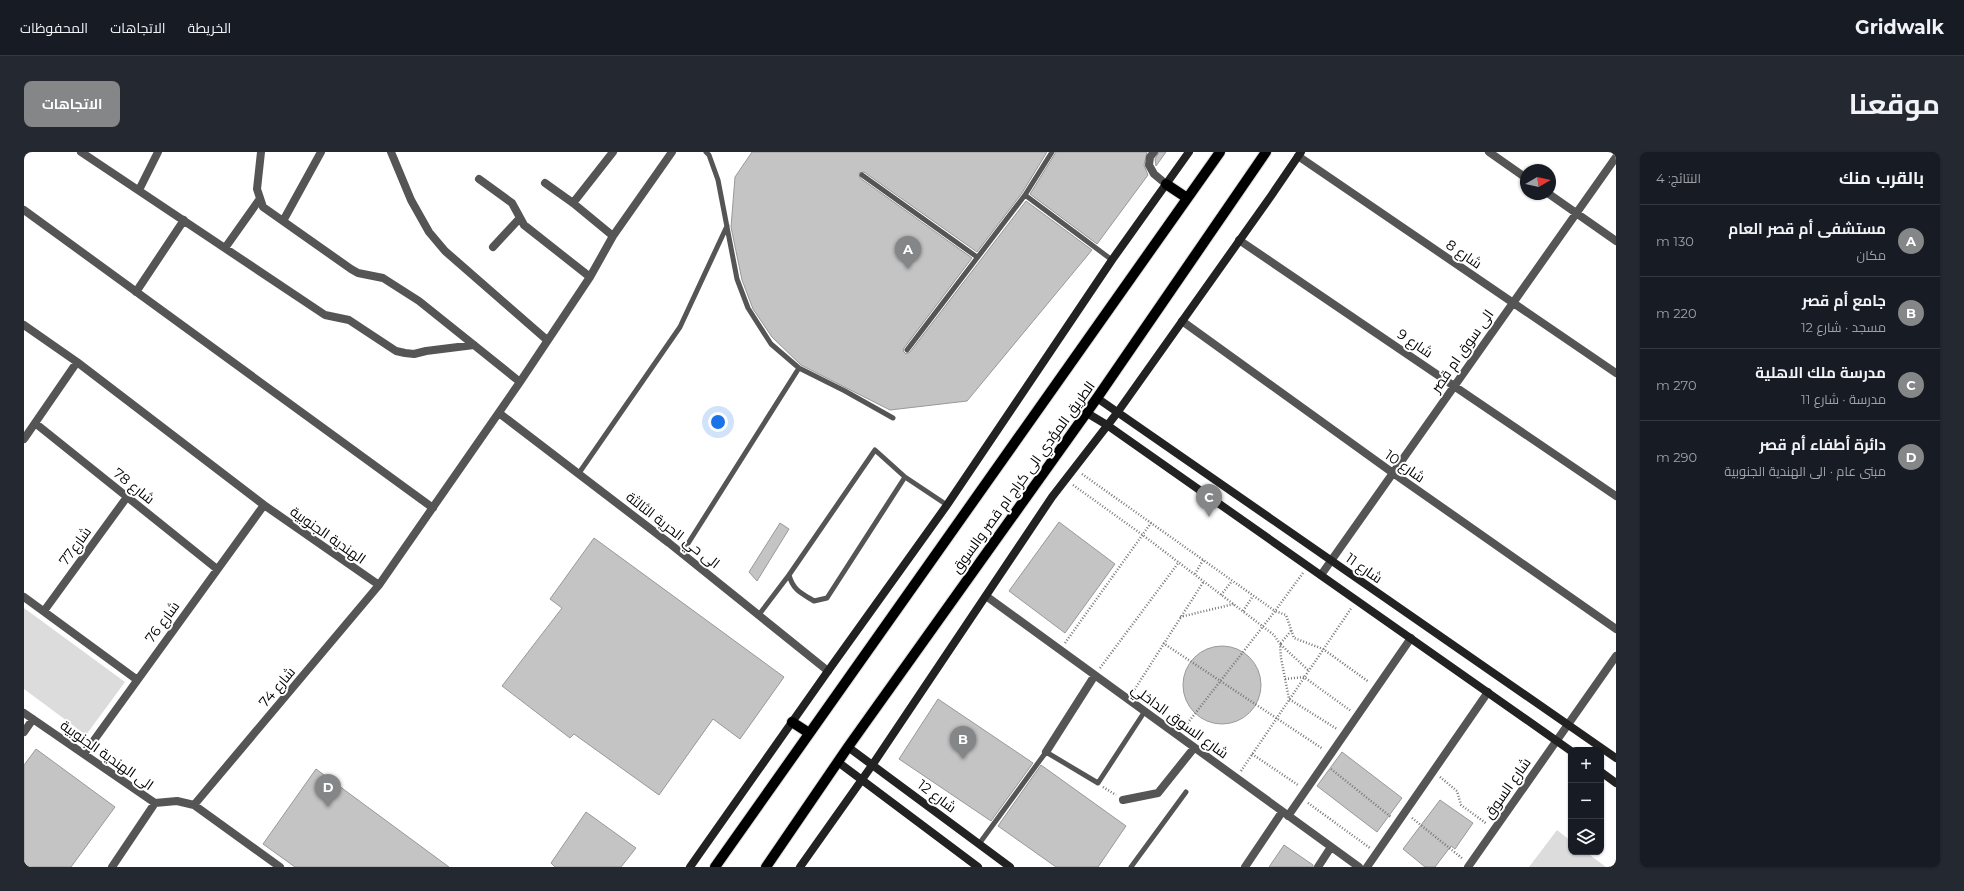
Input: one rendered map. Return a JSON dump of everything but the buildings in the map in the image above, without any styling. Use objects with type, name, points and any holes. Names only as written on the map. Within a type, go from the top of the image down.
[{"type":"main road","points":[[715,867],[1220,152]]},
{"type":"main road","name":"الطريق المؤدي الى كراج ام قصر والسوق","points":[[766,867],[848,747],[1087,413],[1266,152]]},
{"type":"main road","points":[[1166,184],[1187,198]]},
{"type":"main road","points":[[792,722],[809,733]]},
{"type":"street","points":[[81,152],[325,315],[349,320],[396,351],[414,354],[474,345]]},
{"type":"street","points":[[139,190],[158,152]]},
{"type":"street","points":[[261,152],[257,189],[263,206],[351,269],[366,275],[383,278],[419,300],[520,382]]},
{"type":"street","points":[[283,221],[320,152]]},
{"type":"street","points":[[391,152],[411,200],[429,232],[445,251],[548,340]]},
{"type":"street","points":[[573,203],[613,152]]},
{"type":"street","name":"شارع 74","points":[[194,805],[379,585],[520,382],[590,277],[613,236],[672,152]]},
{"type":"street","points":[[1154,152],[1150,157],[1149,166],[1154,174],[1166,184]]},
{"type":"street","points":[[690,867],[947,505],[1112,260],[1189,152]]},
{"type":"street","points":[[1489,152],[1520,174]]},
{"type":"street","points":[[800,867],[873,764],[1052,497],[1117,413],[1271,196],[1299,154]]},
{"type":"street","name":"شارع 8","points":[[1299,154],[1616,373]]},
{"type":"street","name":"الى سوق ام قصر","points":[[1321,575],[1512,302],[1616,157]]},
{"type":"street","points":[[479,179],[512,203],[519,219],[524,225],[590,277]]},
{"type":"street","points":[[545,183],[573,203],[613,236]]},
{"type":"street","points":[[1556,199],[1616,241]]},
{"type":"street","points":[[225,248],[260,200]]},
{"type":"street","points":[[24,210],[433,508]]},
{"type":"street","points":[[493,247],[519,219]]},
{"type":"street","points":[[136,292],[184,220]]},
{"type":"street","name":"شارع 9","points":[[1239,240],[1616,496]]},
{"type":"street","name":"شارع 10","points":[[1182,321],[1393,473],[1616,628]]},
{"type":"street","name":"الهندية الجنوبية","points":[[24,325],[77,362],[264,505],[361,574],[379,585]]},
{"type":"street","points":[[24,439],[77,362]]},
{"type":"street","name":"شارع 11","points":[[1097,398],[1616,758]]},
{"type":"street","name":"الى حي الحرية الثالثة","points":[[499,413],[682,553],[758,616],[828,671]]},
{"type":"street","points":[[1087,413],[1107,425],[1568,749]]},
{"type":"street","name":"شارع 78","points":[[35,423],[217,569]]},
{"type":"street","name":"شارع77","points":[[44,611],[126,497]]},
{"type":"street","name":"شارع 76","points":[[84,754],[136,679],[264,505]]},
{"type":"street","points":[[24,596],[136,679]]},
{"type":"street","name":"شارع السوق الداخلي","points":[[986,596],[1359,867]]},
{"type":"street","points":[[1245,867],[1285,814],[1301,798],[1411,638]]},
{"type":"street","points":[[1567,724],[1616,656]]},
{"type":"street","points":[[1046,752],[1095,675]]},
{"type":"street","points":[[1366,867],[1488,692]]},
{"type":"street","name":"الى الهندية الجنوبية","points":[[24,713],[155,804],[177,801],[194,805],[280,867]]},
{"type":"street","points":[[24,732],[33,719]]},
{"type":"street","name":"شارع السوق","points":[[1469,866],[1567,724]]},
{"type":"street","name":"شارع 12","points":[[848,747],[873,764],[1010,867]]},
{"type":"street","points":[[1123,800],[1158,793],[1194,748]]},
{"type":"street","points":[[838,762],[978,867]]},
{"type":"street","points":[[1604,774],[1616,783]]},
{"type":"street","points":[[112,867],[155,804]]},
{"type":"street","points":[[1318,867],[1331,847]]},
{"type":"lane","points":[[706,152],[709,155],[718,180],[737,278],[748,308],[771,344],[799,368],[845,391],[893,418]]},
{"type":"lane","points":[[907,350],[1025,195],[1052,152]]},
{"type":"lane","points":[[862,175],[977,258]]},
{"type":"lane","points":[[1025,195],[1112,260]]},
{"type":"lane","points":[[579,473],[680,327],[727,226]]},
{"type":"lane","points":[[682,553],[799,368]]},
{"type":"lane","points":[[758,616],[789,575],[876,450],[905,477],[947,505]]},
{"type":"lane","points":[[789,575],[792,585],[814,601],[820,601],[827,598],[905,477]]},
{"type":"lane","points":[[979,844],[1046,752],[1098,783],[1145,711]]},
{"type":"lane","points":[[1131,867],[1186,792]]},
{"type":"path","points":[[1082,474],[1253,596],[1275,611],[1286,615],[1294,638],[1323,648],[1377,687]]},
{"type":"path","points":[[1074,485],[1263,626],[1274,635],[1280,644],[1308,670]]},
{"type":"path","points":[[1060,650],[1152,523]]},
{"type":"path","points":[[1195,574],[1203,560]]},
{"type":"path","points":[[1095,675],[1179,562]]},
{"type":"path","points":[[1178,735],[1222,681],[1308,567]]},
{"type":"path","points":[[1128,699],[1204,581]]},
{"type":"path","points":[[1221,595],[1232,581]]},
{"type":"path","points":[[1243,611],[1253,596]]},
{"type":"path","points":[[1236,779],[1308,670],[1357,601]]},
{"type":"path","points":[[1180,618],[1234,604]]},
{"type":"path","points":[[1292,630],[1280,644],[1289,699],[1345,734]]},
{"type":"path","points":[[1164,643],[1277,717],[1331,755]]},
{"type":"path","points":[[1285,679],[1304,677],[1358,716]]},
{"type":"path","points":[[1252,754],[1306,790]]},
{"type":"path","points":[[1325,764],[1398,822]]},
{"type":"path","points":[[1433,771],[1457,792],[1461,805],[1494,829]]},
{"type":"path","points":[[1098,783],[1123,800]]},
{"type":"path","points":[[1301,798],[1377,852]]},
{"type":"path","points":[[1405,812],[1469,866]]},
{"type":"shaded area","points":[[24,608],[125,682],[86,735],[24,689]]},
{"type":"shaded area","points":[[1557,830],[1568,839],[1568,855],[1590,855],[1606,867],[1529,867]]},
{"type":"place","name":"مستشفى أم قصر العام","points":[[908,269]]},
{"type":"place","name":"مدرسة ملك الاهلية","points":[[1209,517]]},
{"type":"place","name":"جامع أم قصر","points":[[963,759]]},
{"type":"place","name":"دائرة أطفاء أم قصر","points":[[328,807]]}]
